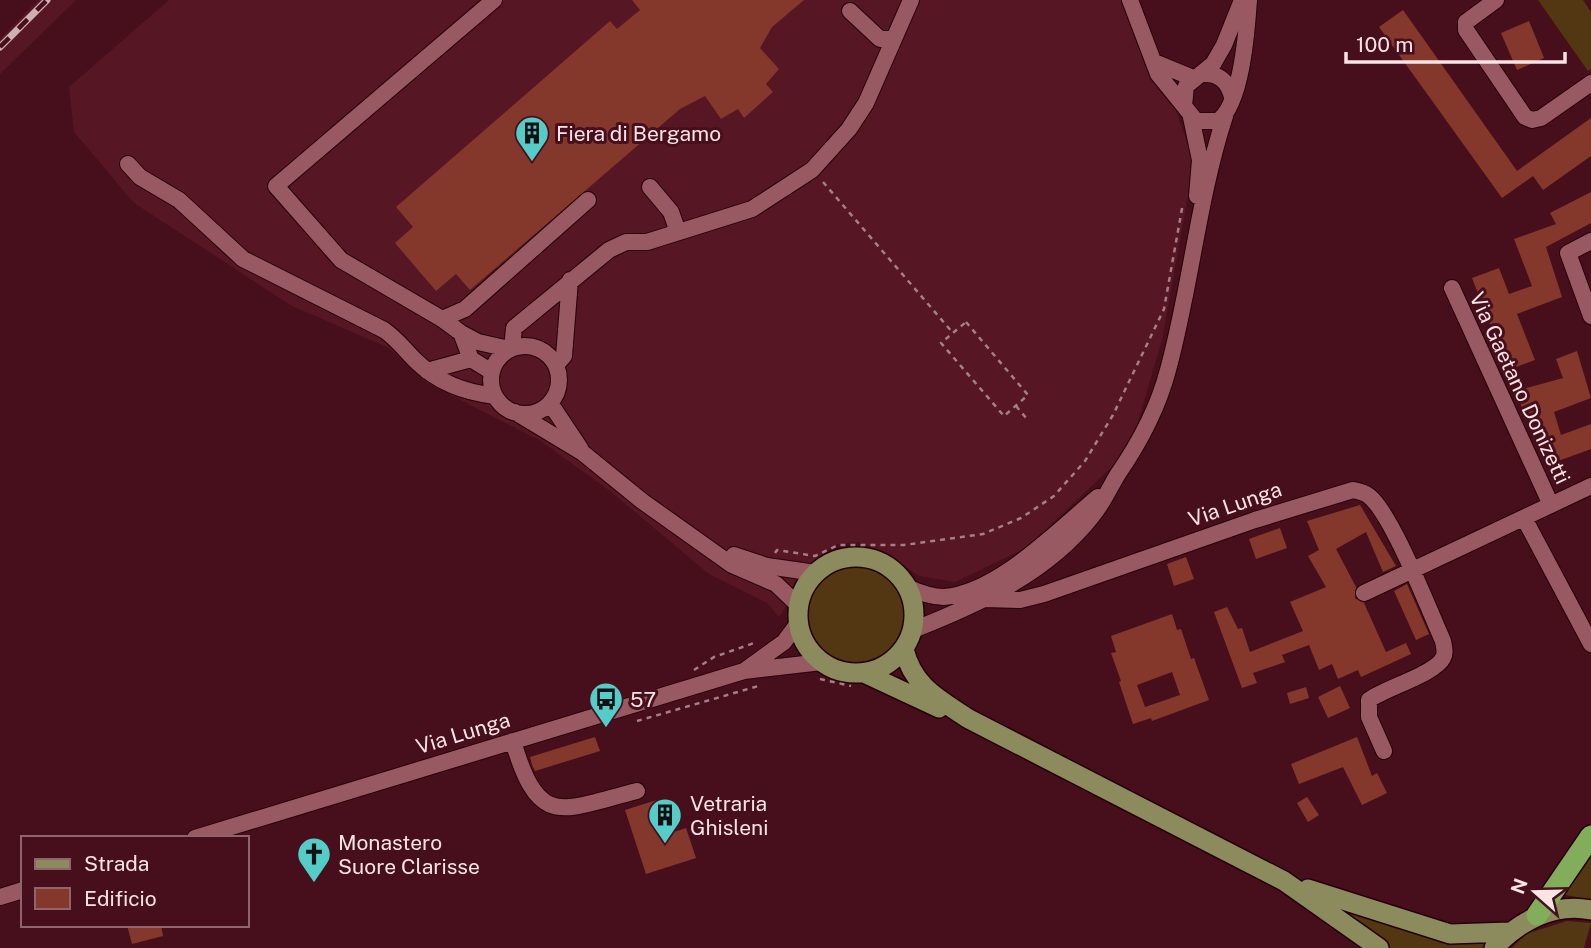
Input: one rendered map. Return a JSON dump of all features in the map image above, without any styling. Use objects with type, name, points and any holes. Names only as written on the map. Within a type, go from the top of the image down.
[{"type":"highway","points":[[1537,915],[1591,836]]},
{"type":"main road","name":"Via Lunga","points":[[799,614],[804,592],[816,573],[834,562],[864,558],[891,569],[907,587]]},
{"type":"main road","points":[[864,673],[883,667],[904,649],[913,630],[914,605],[907,587]]},
{"type":"main road","points":[[799,614],[806,645],[822,662]]},
{"type":"main road","points":[[904,649],[909,669],[922,686],[970,719],[1284,881],[1379,948]]},
{"type":"main road","name":"Via Lunga","points":[[822,662],[845,673],[864,673],[930,705],[970,719]]},
{"type":"main road","points":[[1284,881],[1450,934],[1509,932]]},
{"type":"main road","points":[[1494,948],[1509,932],[1537,915],[1582,908],[1591,910]]},
{"type":"street","points":[[494,0],[276,186],[341,260],[478,342],[511,349],[533,346],[542,350],[556,365],[559,382],[550,403],[534,413],[516,412]]},
{"type":"street","points":[[495,396],[492,372],[495,363],[511,349],[514,328],[609,250],[626,242],[647,242],[752,209],[812,170],[855,120],[911,0]]},
{"type":"street","points":[[1130,0],[1158,74],[1187,112],[1210,123],[1225,116],[1232,97],[1247,35],[1249,0]]},
{"type":"street","points":[[1187,112],[1184,90],[1224,45],[1242,0]]},
{"type":"street","points":[[1496,0],[1472,16],[1466,22],[1466,30],[1525,117],[1532,120],[1541,118],[1591,83]]},
{"type":"street","points":[[850,11],[880,39],[892,39]]},
{"type":"street","points":[[1154,62],[1198,76],[1219,77],[1226,82],[1232,97]]},
{"type":"street","name":"Via Lunga","points":[[1187,112],[1200,160],[1192,250]]},
{"type":"street","name":"Via Lunga","points":[[913,630],[1017,582],[1080,530],[1145,432],[1168,370],[1192,250],[1225,116]]},
{"type":"street","points":[[128,164],[140,177],[179,200],[243,259],[384,330],[400,341],[427,371],[468,392],[495,396],[583,453],[732,565],[776,584],[799,614]]},
{"type":"street","points":[[650,187],[671,212],[678,232]]},
{"type":"street","points":[[442,319],[466,309],[588,200]]},
{"type":"street","points":[[1591,241],[1568,253],[1591,316]]},
{"type":"street","points":[[556,365],[564,356],[570,280]]},
{"type":"street","name":"Via Gaetano Donizetti","points":[[1452,288],[1551,505]]},
{"type":"street","points":[[461,333],[471,359],[492,372]]},
{"type":"street","points":[[427,371],[471,359]]},
{"type":"street","points":[[550,403],[583,453]]},
{"type":"street","points":[[1364,593],[1591,486]]},
{"type":"street","name":"Via Lunga","points":[[907,587],[943,597],[986,583],[1019,562],[1108,489]]},
{"type":"street","name":"Via Lunga","points":[[985,599],[1007,601],[1035,596],[1353,489],[1369,496],[1381,512],[1443,641],[1443,660],[1433,669],[1369,700],[1369,718],[1384,751]]},
{"type":"street","points":[[1524,518],[1591,644]]},
{"type":"street","points":[[692,537],[767,566],[816,573]]},
{"type":"street","points":[[1017,582],[1035,596]]},
{"type":"street","name":"Via Lunga","points":[[744,671],[784,642],[799,614]]},
{"type":"street","name":"Via Lunga","points":[[202,836],[744,671],[822,662]]},
{"type":"street","points":[[513,741],[530,788],[545,805],[567,808],[637,791]]},
{"type":"street","points":[[0,897],[21,891]]},
{"type":"path","points":[[812,170],[953,333]]},
{"type":"path","points":[[767,566],[778,550],[815,556],[838,545],[904,545],[983,534],[1021,518],[1054,496],[1086,461],[1113,415],[1164,309],[1184,199]]},
{"type":"path","points":[[966,322],[1028,395],[1004,416],[942,343],[953,333],[966,322]]},
{"type":"path","points":[[1016,406],[1027,419]]},
{"type":"path","points":[[698,685],[694,669],[714,657],[760,641]]},
{"type":"path","points":[[637,721],[703,701]]},
{"type":"shaded area","points":[[38,0],[76,0],[0,74],[0,39]]},
{"type":"shaded area","name":"Fiera di Bergamo","points":[[169,0],[1137,0],[1194,162],[1162,340],[1137,425],[1114,465],[1026,548],[955,582],[919,576],[885,553],[858,542],[834,545],[811,566],[779,617],[767,603],[709,574],[610,491],[539,440],[427,383],[389,348],[292,306],[134,203],[74,132],[69,87]]},
{"type":"shaded area","points":[[1538,0],[1583,0],[1591,12],[1591,69],[1588,71]]},
{"type":"shaded area","points":[[856,566],[874,569],[890,580],[901,596],[904,614],[901,632],[890,648],[874,659],[856,662],[838,659],[822,648],[811,632],[808,614],[811,596],[822,580],[838,569]]},
{"type":"shaded area","points":[[1591,847],[1591,900],[1566,895],[1566,886]]},
{"type":"shaded area","points":[[1348,912],[1465,943],[1487,943],[1488,948],[1389,948],[1354,921]]},
{"type":"shaded area","points":[[1567,921],[1591,923],[1584,948],[1512,948],[1526,934]]},
{"type":"building","name":"Fiera di Bergamo","points":[[632,0],[804,0],[772,27],[760,48],[779,69],[766,84],[773,92],[744,118],[738,109],[721,119],[705,96],[680,109],[470,290],[456,274],[436,291],[395,243],[413,227],[396,207],[610,21],[617,29],[640,10]]},
{"type":"building","points":[[1403,10],[1517,171],[1591,118],[1591,156],[1543,190],[1533,176],[1502,198],[1379,27]]},
{"type":"building","points":[[1529,21],[1544,58],[1517,70],[1501,33]]},
{"type":"building","points":[[1591,192],[1591,223],[1546,247],[1562,297],[1517,314],[1535,360],[1508,370],[1472,278],[1499,268],[1509,294],[1532,286],[1514,239],[1556,224],[1550,213]]},
{"type":"building","points":[[1577,351],[1591,398],[1554,412],[1561,435],[1591,424],[1591,449],[1550,464],[1535,419],[1527,422],[1516,391],[1563,378],[1556,359]]},
{"type":"building","points":[[1360,505],[1396,566],[1383,572],[1366,532],[1336,549],[1356,587],[1355,598],[1364,603],[1386,652],[1406,643],[1411,654],[1361,677],[1358,670],[1338,679],[1332,664],[1319,670],[1309,645],[1282,655],[1285,662],[1253,673],[1257,683],[1242,688],[1214,612],[1227,607],[1238,629],[1242,628],[1250,652],[1303,631],[1290,602],[1326,587],[1308,556],[1319,550],[1307,521]]},
{"type":"building","points":[[1280,528],[1287,548],[1256,559],[1249,539]]},
{"type":"building","points":[[1186,557],[1194,579],[1174,586],[1167,564]]},
{"type":"building","points":[[1407,584],[1429,634],[1416,640],[1394,591]]},
{"type":"building","points":[[1172,614],[1177,630],[1181,629],[1191,659],[1194,658],[1209,700],[1152,721],[1151,718],[1133,724],[1111,653],[1116,652],[1111,636]],"holes":[[[1172,672],[1180,695],[1145,707],[1137,685]]]},
{"type":"building","points":[[1340,686],[1350,708],[1328,718],[1318,697]]},
{"type":"building","points":[[1306,687],[1309,698],[1290,704],[1287,693]]},
{"type":"building","points":[[595,737],[600,751],[535,771],[530,757]]},
{"type":"building","points":[[1357,737],[1372,776],[1377,773],[1387,793],[1362,805],[1343,767],[1299,784],[1291,764]]},
{"type":"building","points":[[1307,797],[1319,815],[1308,822],[1297,803]]},
{"type":"building","name":"Vetraria Ghisleni","points":[[660,799],[671,833],[686,828],[696,858],[646,874],[625,810]]},
{"type":"building","points":[[128,927],[161,927],[163,936],[132,944]]},
{"type":"railway","points":[[0,47],[47,0]]},
{"type":"place","name":"Fiera di Bergamo","points":[[532,163]]},
{"type":"place","name":"57","points":[[606,729]]},
{"type":"place","name":"Vetraria Ghisleni","points":[[665,845]]},
{"type":"place","name":"Monastero Suore Clarisse","points":[[314,884]]}]
